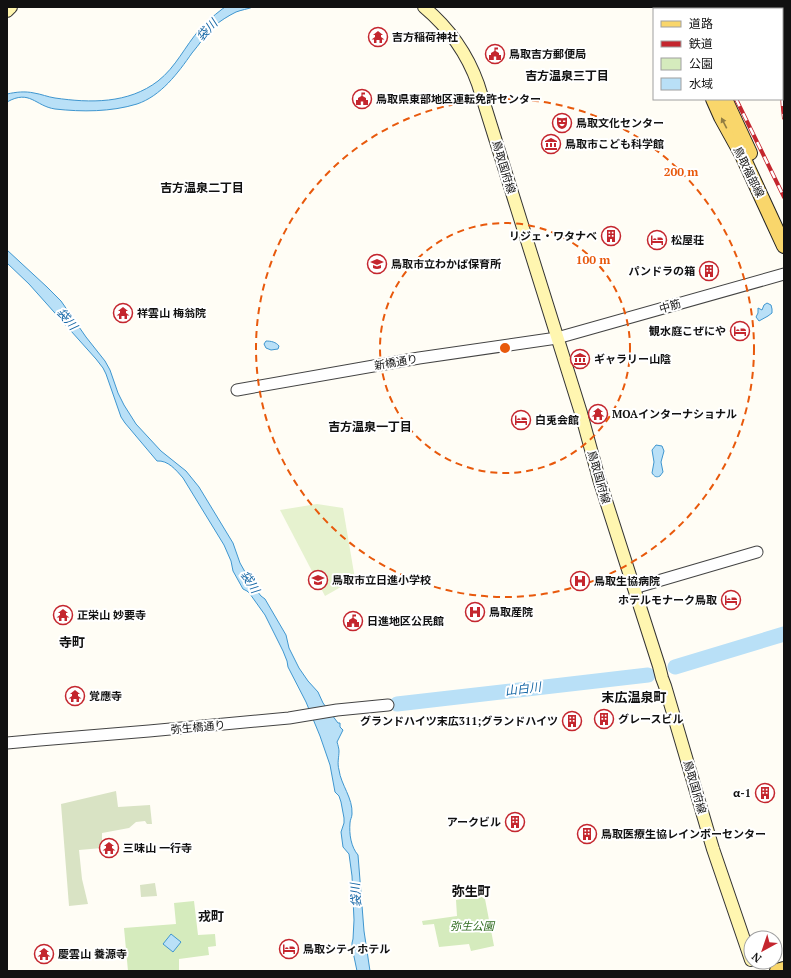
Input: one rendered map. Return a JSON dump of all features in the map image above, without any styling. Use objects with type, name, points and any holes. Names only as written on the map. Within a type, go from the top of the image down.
[{"type":"main road","points":[[7,11],[11,7]]},
{"type":"main road","name":"鳥取国府線","points":[[424,7],[448,30],[474,72],[581,413],[599,479],[659,666],[715,856],[743,938]]},
{"type":"main road","name":"鳥取福部線","points":[[714,100],[721,117],[742,156],[784,246]]},
{"type":"main road","name":"鳥取福部線","points":[[725,100],[784,226]]},
{"type":"main road","points":[[777,971],[784,969]]},
{"type":"street","name":"中筋","points":[[557,338],[784,274]]},
{"type":"street","name":"新橋通り","points":[[237,390],[419,358],[557,338]]},
{"type":"street","points":[[634,588],[757,552]]},
{"type":"street","name":"弥生橋通り","points":[[7,743],[149,732],[296,717],[337,710],[388,705]]},
{"type":"green space","points":[[317,504],[343,508],[355,579],[325,596],[280,510]]},
{"type":"green space","points":[[116,791],[118,807],[150,805],[152,824],[147,824],[145,821],[136,822],[129,828],[102,833],[102,848],[79,850],[82,879],[88,904],[69,906],[61,804]]},
{"type":"green space","points":[[155,883],[157,896],[141,897],[140,885]]},
{"type":"green space","name":"弥生公園","points":[[480,896],[485,899],[494,946],[471,951],[469,944],[439,947],[434,924],[423,925],[422,921],[457,916],[456,900]]},
{"type":"green space","points":[[194,901],[198,935],[215,934],[216,946],[208,947],[209,955],[179,959],[179,971],[128,971],[124,928],[176,924],[174,903]]},
{"type":"water","name":"袋川","points":[[225,7],[253,7],[236,12],[213,27],[168,83],[154,95],[137,104],[117,109],[76,111],[55,109],[21,97],[7,102],[7,94],[20,92],[31,92],[68,100],[95,101],[121,98],[146,89],[158,81],[170,69],[200,29]]},
{"type":"water","name":"袋川","points":[[7,250],[61,301],[105,361],[110,370],[118,393],[136,424],[161,451],[186,471],[199,487],[233,543],[240,563],[253,586],[265,599],[286,635],[289,648],[299,668],[318,692],[323,703],[338,723],[340,723],[340,727],[343,730],[337,742],[339,750],[338,767],[352,808],[350,836],[352,844],[358,855],[364,931],[370,971],[357,971],[352,947],[354,920],[352,876],[349,854],[343,847],[341,832],[344,818],[341,802],[339,796],[335,792],[330,765],[320,736],[306,702],[288,667],[283,651],[265,615],[250,594],[243,589],[233,571],[231,561],[224,545],[183,478],[175,469],[165,462],[157,461],[125,423],[121,417],[103,368],[29,284],[7,263]]},
{"type":"water","points":[[767,303],[771,305],[772,313],[759,321],[756,317],[758,308],[762,310],[764,305]]},
{"type":"water","points":[[266,341],[272,342],[279,346],[278,349],[271,350],[266,348],[264,344]]},
{"type":"water","points":[[656,445],[662,446],[664,451],[661,462],[663,472],[657,477],[652,473],[654,462],[652,450]]},
{"type":"water","points":[[171,934],[181,942],[173,952],[163,944]]},
{"type":"waterway","name":"山白川","points":[[675,667],[784,634]]},
{"type":"waterway","name":"山白川","points":[[397,704],[648,675]]},
{"type":"railway","points":[[783,67],[784,50]]},
{"type":"railway","points":[[736,100],[784,197]]},
{"type":"railway","points":[[782,100],[784,118]]},
{"type":"place","name":"吉方稲荷神社","points":[[378,37]]},
{"type":"place","name":"鳥取吉方郵便局","points":[[495,54]]},
{"type":"place","name":"鳥取県東部地区運転免許センター","points":[[362,99]]},
{"type":"place","name":"鳥取文化センター","points":[[562,123]]},
{"type":"place","name":"鳥取市こども科学館","points":[[551,144]]},
{"type":"place","name":"リジェ・ワタナベ","points":[[611,236]]},
{"type":"place","name":"松屋荘","points":[[657,240]]},
{"type":"place","name":"鳥取市立わかば保育所","points":[[377,264]]},
{"type":"place","name":"パンドラの箱","points":[[709,271]]},
{"type":"place","name":"祥雲山 梅翁院","points":[[123,313]]},
{"type":"place","name":"観水庭こぜにや","points":[[740,331]]},
{"type":"place","name":"ギャラリー山陰","points":[[580,359]]},
{"type":"place","name":"MOAインターナショナル","points":[[598,414]]},
{"type":"place","name":"白兎会館","points":[[521,420]]},
{"type":"place","name":"鳥取市立日進小学校","points":[[318,580]]},
{"type":"place","name":"鳥取生協病院","points":[[580,581]]},
{"type":"place","name":"ホテルモナーク鳥取","points":[[731,600]]},
{"type":"place","name":"鳥取産院","points":[[475,612]]},
{"type":"place","name":"正栄山 妙要寺","points":[[63,615]]},
{"type":"place","name":"日進地区公民館","points":[[353,621]]},
{"type":"place","name":"覚應寺","points":[[75,696]]},
{"type":"place","name":"グレースビル","points":[[604,719]]},
{"type":"place","name":"グランドハイツ末広311;グランドハイツ","points":[[572,721]]},
{"type":"place","name":"α-1","points":[[765,793]]},
{"type":"place","name":"アークビル","points":[[515,822]]},
{"type":"place","name":"鳥取医療生協レインボーセンター","points":[[587,834]]},
{"type":"place","name":"三味山 一行寺","points":[[109,848]]},
{"type":"place","name":"鳥取シティホテル","points":[[289,949]]},
{"type":"place","name":"慶雲山 養源寺","points":[[44,954]]},
{"type":"district","name":"吉方温泉三丁目","points":[[567,76]]},
{"type":"district","name":"吉方温泉二丁目","points":[[202,188]]},
{"type":"district","name":"吉方温泉一丁目","points":[[370,427]]},
{"type":"district","name":"寺町","points":[[72,642]]},
{"type":"district","name":"末広温泉町","points":[[634,697]]},
{"type":"district","name":"弥生町","points":[[471,891]]},
{"type":"district","name":"戎町","points":[[211,916]]}]
